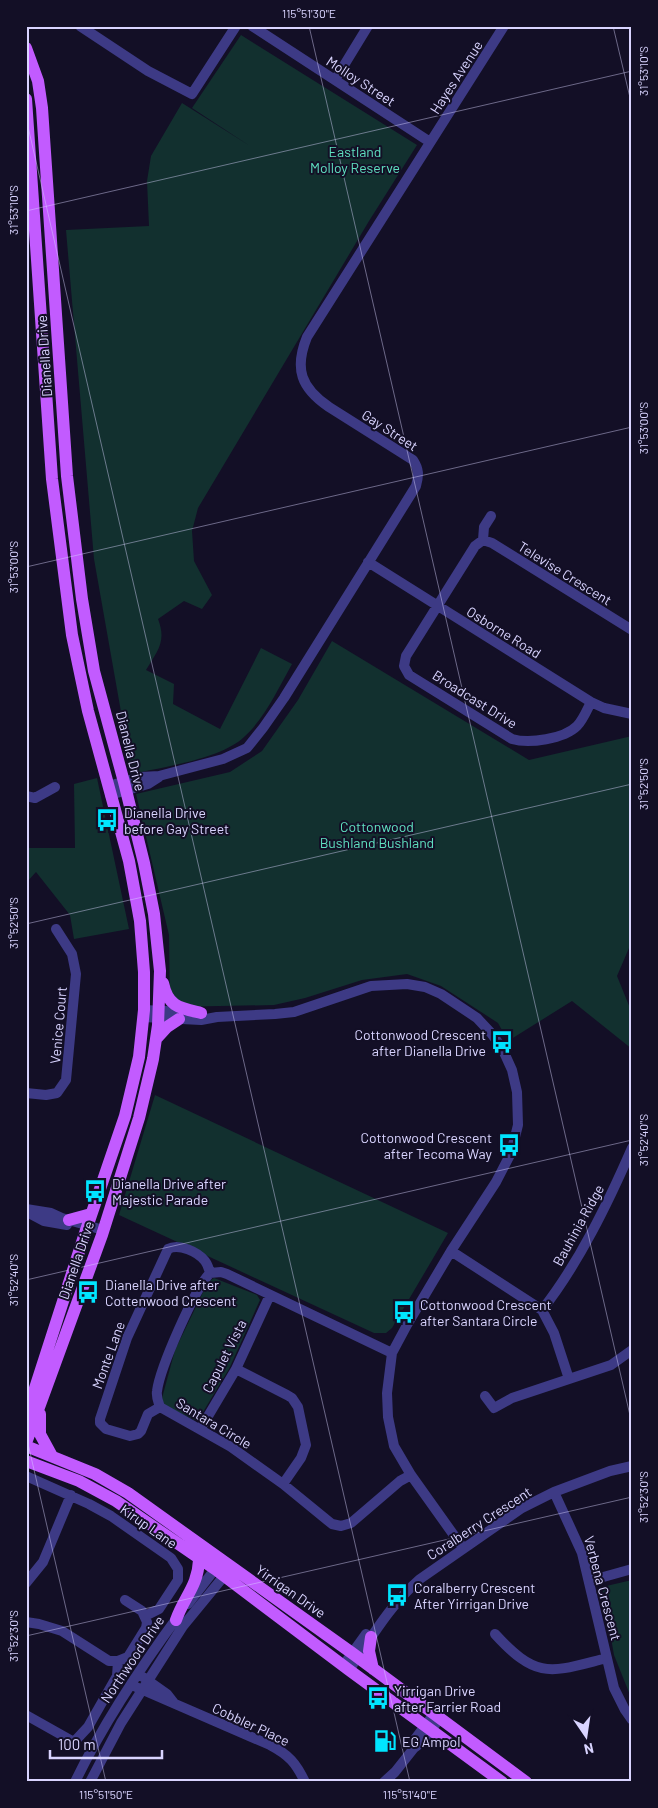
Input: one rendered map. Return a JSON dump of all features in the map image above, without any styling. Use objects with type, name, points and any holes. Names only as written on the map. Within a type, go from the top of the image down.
[{"type":"main road","name":"Dianella Drive","points":[[26,48],[40,92],[67,476],[82,599],[94,671],[144,863],[154,914],[160,971],[156,1039],[139,1118],[102,1232],[30,1411]]},
{"type":"main road","name":"Dianella Drive","points":[[26,99],[28,164],[35,211],[52,479],[67,598],[80,674],[128,861],[140,921],[144,972],[144,1014],[138,1057],[125,1116],[88,1223],[30,1411],[26,1445]]},
{"type":"main road","points":[[44,137],[28,164],[40,170],[48,191]]},
{"type":"main road","points":[[26,187],[35,211]]},
{"type":"main road","points":[[160,971],[164,991],[172,1003],[179,1008],[201,1013]]},
{"type":"main road","points":[[156,1039],[167,1027],[180,1019]]},
{"type":"main road","points":[[69,1220],[88,1223]]},
{"type":"main road","points":[[30,1411],[52,1456]]},
{"type":"main road","name":"Yirrigan Drive","points":[[26,1445],[95,1474],[128,1492],[346,1668],[502,1782]]},
{"type":"main road","name":"Yirrigan Drive","points":[[26,1461],[61,1474],[100,1492],[200,1560],[223,1568],[355,1655],[526,1782]]},
{"type":"main road","points":[[176,1620],[180,1608],[194,1587],[200,1560]]},
{"type":"main road","points":[[371,1637],[369,1651],[373,1669]]},
{"type":"street","points":[[80,26],[148,70],[192,94],[236,26]]},
{"type":"street","name":"Molloy Street","points":[[252,26],[430,142]]},
{"type":"street","points":[[335,80],[368,26]]},
{"type":"street","name":"Hayes Avenue","points":[[430,142],[504,26]]},
{"type":"street","name":"Gay Street","points":[[109,790],[125,786],[141,778],[159,776],[223,759],[246,748],[284,698],[416,486],[419,477],[418,468],[413,460],[315,398],[306,388],[300,367],[301,351],[307,338],[430,142]]},
{"type":"street","points":[[437,606],[475,546],[483,540],[484,527],[491,516]]},
{"type":"street","name":"Televise Crescent","points":[[483,540],[492,543],[632,630]]},
{"type":"street","name":"Osborne Road","points":[[368,562],[591,702],[604,708],[632,714]]},
{"type":"street","name":"Broadcast Drive","points":[[437,606],[406,656],[404,666],[409,674],[417,680],[512,739],[521,742],[529,742],[570,732],[582,720],[591,702]]},
{"type":"street","points":[[26,796],[35,798],[55,787]]},
{"type":"street","name":"Venice Court","points":[[26,1093],[46,1095],[57,1093],[66,1080],[76,974],[72,954],[56,930]]},
{"type":"street","points":[[144,1014],[201,1013],[217,1016],[258,1016],[294,1012],[371,986],[398,984],[425,987],[441,994],[477,1018],[502,1048],[512,1070],[517,1092],[518,1125],[511,1153],[496,1182],[451,1251],[392,1353],[387,1393],[388,1417],[394,1446],[411,1475],[463,1548]]},
{"type":"street","points":[[158,1014],[180,1019],[201,1020],[217,1016]]},
{"type":"street","name":"Bauhinia Ridge","points":[[542,1310],[559,1288],[612,1194],[632,1148]]},
{"type":"street","points":[[26,1211],[44,1221],[88,1223],[102,1232]]},
{"type":"street","points":[[26,1211],[47,1212],[69,1220]]},
{"type":"street","name":"Monte Lane","points":[[160,1406],[148,1414],[138,1434],[125,1435],[106,1428],[100,1423],[127,1338],[168,1248],[178,1246],[197,1255],[204,1260],[210,1273]]},
{"type":"street","points":[[451,1251],[542,1310],[554,1333],[569,1379]]},
{"type":"street","points":[[210,1273],[221,1272],[227,1274],[392,1353]]},
{"type":"street","name":"Santara Circle","points":[[210,1273],[201,1285],[174,1342],[158,1386],[157,1399],[160,1406],[232,1447],[283,1484],[332,1524],[342,1526],[351,1523],[400,1481],[411,1475]]},
{"type":"street","name":"Capulet Vista","points":[[201,1428],[236,1368],[270,1295]]},
{"type":"street","points":[[485,1396],[494,1408],[512,1398],[611,1365],[632,1350]]},
{"type":"street","points":[[236,1368],[287,1394],[298,1407],[305,1440],[305,1452],[283,1484]]},
{"type":"street","name":"Coralberry Crescent","points":[[355,1655],[371,1637],[384,1616],[405,1593],[463,1548],[522,1508],[554,1492],[610,1471],[632,1466]]},
{"type":"street","name":"Kirup Lane","points":[[26,1476],[71,1495],[111,1516],[171,1558],[179,1574],[178,1580],[158,1609],[145,1616]]},
{"type":"street","name":"Verbena Crescent","points":[[554,1492],[582,1553],[614,1688],[632,1720]]},
{"type":"street","points":[[26,1583],[43,1562],[71,1495]]},
{"type":"street","name":"Northwood Drive","points":[[75,1782],[93,1744],[157,1644],[223,1568]]},
{"type":"street","name":"Northwood Drive","points":[[90,1782],[117,1729],[141,1690],[223,1568]]},
{"type":"street","points":[[589,1581],[632,1569]]},
{"type":"street","points":[[26,1622],[62,1631],[109,1661],[118,1661],[128,1657],[146,1628],[145,1616],[142,1611],[125,1600]]},
{"type":"street","name":"Coralberry Crescent","points":[[346,1668],[373,1624],[384,1616]]},
{"type":"street","points":[[495,1634],[510,1650],[528,1664],[541,1669],[558,1670],[607,1658]]},
{"type":"street","points":[[26,1715],[74,1742],[88,1727],[117,1676],[118,1661]]},
{"type":"street","name":"Cobbler Place","points":[[137,1674],[167,1694],[174,1703]]},
{"type":"street","name":"Cobbler Place","points":[[131,1684],[141,1690],[270,1744],[286,1753],[298,1768],[305,1782]]},
{"type":"street","points":[[384,1782],[395,1772],[414,1748],[422,1742],[428,1728],[437,1716]]},
{"type":"green space","name":"Eastland Molloy Reserve","points":[[241,35],[417,145],[369,221],[198,508],[192,531],[194,561],[212,595],[202,609],[184,601],[158,619],[161,627],[161,640],[157,652],[146,670],[174,684],[173,704],[220,729],[261,648],[292,664],[271,703],[252,729],[234,745],[207,757],[132,774],[94,559],[66,230],[149,226],[147,181],[151,156],[182,103],[250,146],[192,108]]},
{"type":"green space","name":"Cottonwood Bushland Bushland","points":[[332,641],[529,760],[632,736],[632,941],[617,976],[632,1013],[632,1049],[572,1001],[508,1041],[498,1023],[441,986],[407,974],[362,980],[305,998],[274,1005],[170,1007],[169,935],[136,794],[230,772],[262,751],[298,700]]},
{"type":"green space","points":[[97,778],[129,929],[74,939],[70,915],[36,872],[26,883],[26,848],[75,848],[74,784]]},
{"type":"green space","points":[[155,1095],[448,1233],[392,1328],[386,1333],[374,1333],[119,1215]]},
{"type":"green space","points":[[214,1278],[257,1295],[260,1300],[229,1369],[200,1417],[194,1420],[164,1405],[162,1398],[175,1350],[208,1282]]},
{"type":"green space","points":[[632,1580],[632,1700],[614,1655],[602,1587]]},
{"type":"place","name":"Dianella Drive before Gay Street","points":[[107,820]]},
{"type":"place","name":"Cottonwood Crescent after Dianella Drive","points":[[502,1042]]},
{"type":"place","name":"Cottonwood Crescent after Tecoma Way","points":[[509,1145]]},
{"type":"place","name":"Dianella Drive after Majestic Parade","points":[[95,1191]]},
{"type":"place","name":"Dianella Drive after Cottenwood Crescent","points":[[88,1292]]},
{"type":"place","name":"Cottonwood Crescent after Santara Circle","points":[[404,1312]]},
{"type":"place","name":"Coralberry Crescent After Yirrigan Drive","points":[[397,1595]]},
{"type":"place","name":"Yirrigan Drive after Farrier Road","points":[[378,1698]]},
{"type":"place","name":"EG Ampol","points":[[385,1741]]}]
